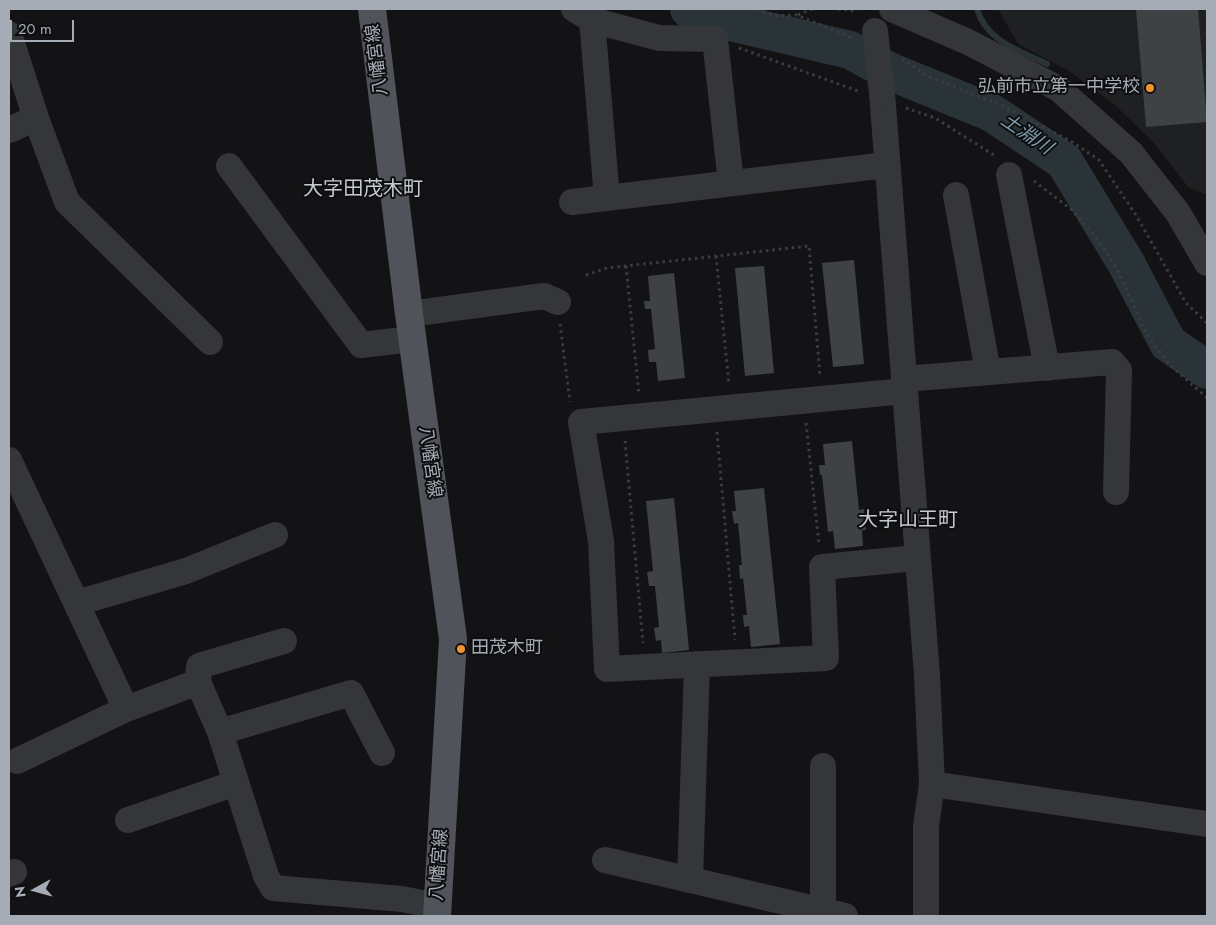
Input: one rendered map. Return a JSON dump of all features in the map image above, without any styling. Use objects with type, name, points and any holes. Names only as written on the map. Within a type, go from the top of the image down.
[{"type":"main road","name":"八幡宮線","points":[[372,9],[410,326],[453,639],[437,911]]},
{"type":"street","points":[[892,9],[968,42],[1059,89],[1131,153],[1178,213],[1207,263]]},
{"type":"street","points":[[606,198],[583,14],[659,38],[714,39],[731,183]]},
{"type":"street","points":[[869,26],[882,96],[918,558],[932,784],[926,826],[926,916]]},
{"type":"street","points":[[9,34],[36,118],[67,202],[210,342]]},
{"type":"street","points":[[9,130],[36,118]]},
{"type":"street","points":[[572,202],[887,165]]},
{"type":"street","points":[[229,166],[361,345],[410,326],[544,296],[558,302]]},
{"type":"street","points":[[1014,172],[1047,368]]},
{"type":"street","points":[[956,195],[988,372]]},
{"type":"street","points":[[918,558],[822,567],[826,658],[607,669],[602,541],[581,422],[812,400],[988,372],[1112,362],[1119,370],[1116,492]]},
{"type":"street","points":[[9,460],[126,709]]},
{"type":"street","points":[[77,603],[186,571],[275,535]]},
{"type":"street","points":[[284,641],[199,666],[198,682],[220,732],[266,876],[273,888],[402,899],[437,911]]},
{"type":"street","points":[[690,880],[697,664]]},
{"type":"street","points":[[17,761],[126,709],[198,682]]},
{"type":"street","points":[[220,732],[351,693],[382,753]]},
{"type":"street","points":[[605,860],[834,914],[823,766]]},
{"type":"street","points":[[128,820],[236,783]]},
{"type":"street","points":[[932,784],[1207,824]]},
{"type":"path","points":[[757,9],[775,16],[797,15],[869,26]]},
{"type":"path","points":[[797,15],[812,9]]},
{"type":"path","points":[[838,9],[855,11],[858,9]]},
{"type":"path","points":[[714,39],[882,96],[935,118],[1072,210],[1098,240],[1118,269],[1146,333],[1169,364],[1207,398]]},
{"type":"path","points":[[900,57],[929,77],[1003,106],[1072,142],[1099,160],[1136,215],[1186,303],[1207,323]]},
{"type":"path","points":[[586,275],[607,268],[809,246],[812,400],[822,567]]},
{"type":"path","points":[[716,256],[737,662]]},
{"type":"path","points":[[626,266],[645,667]]},
{"type":"path","points":[[558,302],[570,407],[581,422]]},
{"type":"shaded area","name":"弘前市立第一中学校","points":[[998,9],[1207,9],[1207,195],[1188,187],[1155,144],[1115,105],[1069,71],[1018,44]]},
{"type":"building","points":[[1136,9],[1198,9],[1207,122],[1146,127]]},
{"type":"building","points":[[854,260],[864,364],[833,367],[822,263]]},
{"type":"building","points":[[764,266],[774,373],[745,376],[735,268]]},
{"type":"building","points":[[674,273],[685,378],[658,381],[656,362],[649,362],[648,350],[655,349],[651,309],[645,309],[644,301],[650,301],[648,276]]},
{"type":"building","points":[[852,441],[859,510],[864,509],[866,530],[862,530],[863,546],[835,549],[833,531],[828,532],[822,475],[820,475],[819,465],[825,465],[823,444]]},
{"type":"building","points":[[764,488],[780,644],[751,647],[749,626],[744,627],[743,615],[747,615],[743,578],[740,579],[739,565],[742,565],[738,523],[734,524],[732,511],[736,511],[734,491]]},
{"type":"building","points":[[674,498],[689,650],[662,653],[661,640],[656,641],[654,628],[659,627],[655,586],[649,586],[647,572],[653,571],[646,501]]},
{"type":"waterway","name":"土淵川","points":[[689,9],[709,17],[850,50],[889,71],[992,113],[1064,161],[1126,263],[1168,343],[1207,370]]},
{"type":"waterway","points":[[977,9],[981,20],[996,37],[1005,44],[1047,64]]},
{"type":"place","name":"弘前市立第一中学校","points":[[1150,88]]},
{"type":"place","name":"田茂木町","points":[[461,649]]},
{"type":"district","name":"大字田茂木町","points":[[363,190]]},
{"type":"district","name":"大字山王町","points":[[908,521]]}]
